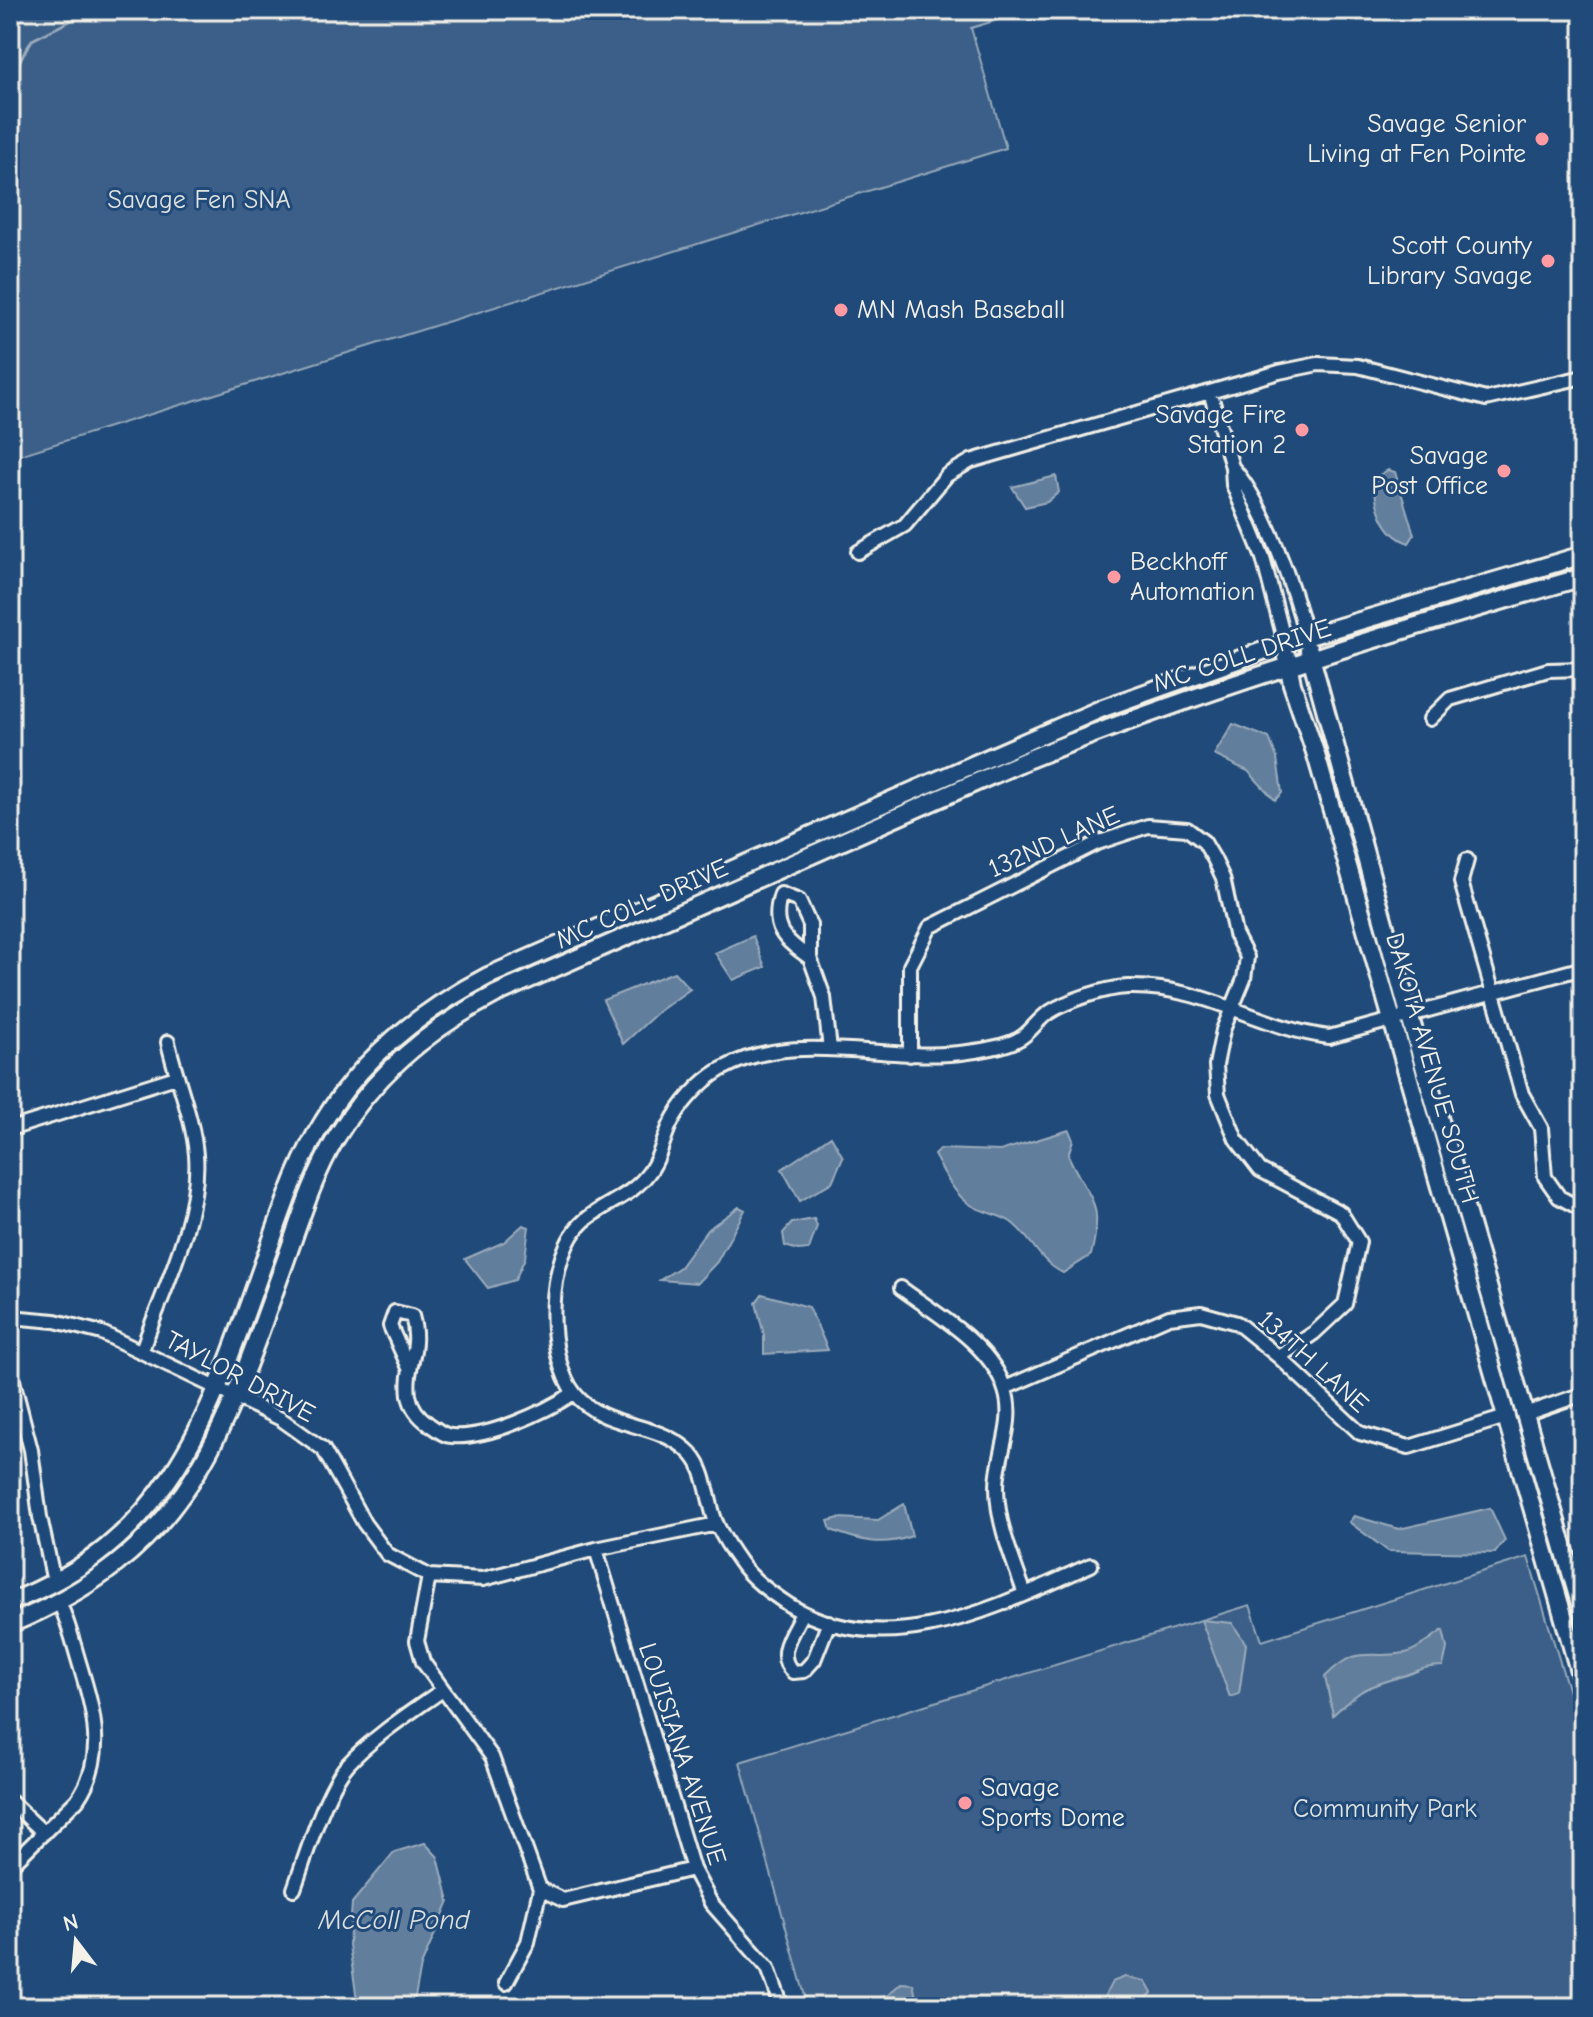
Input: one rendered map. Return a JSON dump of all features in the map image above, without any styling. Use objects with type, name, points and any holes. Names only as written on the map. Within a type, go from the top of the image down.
[{"type":"main road","name":"MC COLL DRIVE","points":[[10,1602],[54,1582],[87,1561],[146,1510],[190,1448],[218,1387],[301,1164],[334,1104],[379,1051],[430,1009],[478,981],[1103,708],[1285,643],[1583,555]]},
{"type":"main road","name":"MC COLL DRIVE","points":[[10,1624],[59,1602],[114,1566],[161,1522],[201,1469],[236,1396],[327,1155],[363,1099],[392,1066],[439,1027],[496,994],[1029,759],[1189,697],[1289,664],[1583,577]]},
{"type":"main road","name":"DAKOTA AVENUE SOUTH","points":[[1306,637],[1409,1014],[1583,1614]]},
{"type":"main road","name":"DAKOTA AVENUE SOUTH","points":[[1285,643],[1583,1685]]},
{"type":"street","points":[[858,552],[905,525],[947,475],[971,461],[1299,367],[1336,363],[1380,369],[1435,388],[1486,399],[1583,377]]},
{"type":"street","name":"DAKOTA AVENUE SOUTH","points":[[1210,392],[1232,467],[1233,485],[1263,558],[1285,643]]},
{"type":"street","name":"DAKOTA AVENUE SOUTH","points":[[1232,467],[1244,480],[1273,540],[1306,637]]},
{"type":"street","points":[[1430,719],[1450,699],[1548,670],[1583,669]]},
{"type":"street","name":"132ND LANE","points":[[910,1055],[910,966],[930,927],[1097,843],[1148,826],[1187,829],[1204,842],[1223,878],[1235,934],[1247,957],[1244,979],[1216,1065],[1218,1094],[1236,1139],[1260,1170],[1341,1213],[1359,1242],[1345,1304],[1314,1333],[1279,1357]]},
{"type":"street","points":[[762,855],[781,894],[775,914],[785,940],[810,958]]},
{"type":"street","points":[[1467,860],[1461,882],[1522,1094],[1541,1128],[1545,1177],[1559,1197],[1583,1210]]},
{"type":"street","points":[[781,894],[799,901],[810,925],[810,958],[824,997],[830,1049]]},
{"type":"street","points":[[1091,1565],[1025,1594],[918,1630],[872,1632],[802,1613],[759,1583],[741,1565],[717,1524],[705,1480],[686,1449],[667,1437],[592,1410],[574,1393],[558,1356],[554,1280],[564,1249],[583,1222],[623,1199],[641,1184],[654,1167],[680,1110],[718,1071],[756,1055],[830,1049],[910,1055],[967,1052],[1019,1040],[1048,1013],[1120,987],[1162,986],[1233,1007],[1304,1034],[1329,1037],[1583,968]]},
{"type":"street","points":[[142,1350],[187,1220],[197,1180],[193,1137],[168,1042]]},
{"type":"street","points":[[10,1129],[176,1077]]},
{"type":"street","points":[[901,1288],[966,1337],[1005,1388],[1007,1429],[997,1486],[1002,1523],[1025,1594]]},
{"type":"street","name":"134TH LANE","points":[[1005,1388],[1169,1317],[1201,1313],[1237,1323],[1279,1357],[1360,1433],[1409,1447],[1506,1417]]},
{"type":"street","name":"TAYLOR DRIVE","points":[[10,1317],[81,1326],[142,1350],[281,1419],[323,1449],[364,1523],[387,1554],[429,1576],[483,1579],[596,1549],[717,1524]]},
{"type":"street","points":[[10,1369],[31,1450],[40,1517],[54,1582]]},
{"type":"street","points":[[410,1370],[409,1398],[420,1419],[449,1436],[476,1434],[548,1410],[574,1393]]},
{"type":"street","points":[[1525,1414],[1583,1394]]},
{"type":"street","name":"LOUISIANA AVENUE","points":[[596,1549],[693,1869],[711,1903],[768,1968],[779,1998]]},
{"type":"street","points":[[429,1576],[417,1641],[423,1662],[441,1691],[492,1757],[540,1889],[528,1942],[506,1983]]},
{"type":"street","points":[[10,1866],[86,1788],[97,1737],[96,1718],[59,1602]]},
{"type":"street","points":[[802,1613],[783,1653],[786,1665],[793,1672],[804,1671],[814,1660],[829,1622]]},
{"type":"street","points":[[294,1889],[315,1829],[347,1766],[399,1721],[441,1691]]},
{"type":"street","points":[[10,1801],[44,1833]]},
{"type":"street","points":[[540,1889],[563,1900],[693,1869]]},
{"type":"green space","name":"Savage Fen SNA","points":[[10,10],[1031,10],[971,28],[1006,148],[10,458]]},
{"type":"green space","name":"Community Park","points":[[1528,1557],[1583,1738],[1583,2007],[808,2007],[740,1762],[1250,1605],[1262,1641]]},
{"type":"water","points":[[1388,470],[1395,472],[1414,535],[1409,543],[1392,533],[1378,506],[1376,477]]},
{"type":"water","points":[[1056,476],[1059,492],[1047,502],[1025,507],[1012,487]]},
{"type":"water","points":[[1233,724],[1269,738],[1277,758],[1282,793],[1275,800],[1248,771],[1214,755]]},
{"type":"water","points":[[753,936],[765,967],[733,980],[715,953]]},
{"type":"water","points":[[674,972],[690,989],[658,1012],[623,1044],[603,1000]]},
{"type":"water","points":[[1069,1130],[1073,1140],[1068,1155],[1093,1201],[1096,1222],[1091,1255],[1063,1273],[1047,1262],[1011,1222],[965,1201],[934,1155],[940,1149],[1000,1151]]},
{"type":"water","points":[[831,1136],[843,1157],[832,1182],[800,1201],[782,1169]]},
{"type":"water","points":[[739,1207],[745,1210],[717,1262],[697,1283],[660,1280],[680,1267],[707,1230]]},
{"type":"water","points":[[814,1219],[817,1226],[809,1249],[785,1246],[783,1233],[792,1223]]},
{"type":"water","points":[[523,1225],[529,1227],[525,1258],[515,1280],[488,1288],[465,1259],[504,1242]]},
{"type":"water","points":[[762,1294],[809,1307],[828,1350],[764,1354],[764,1335],[756,1303]]},
{"type":"water","points":[[904,1504],[912,1536],[901,1539],[881,1542],[861,1540],[831,1530],[828,1521],[839,1518],[878,1520]]},
{"type":"water","points":[[1490,1508],[1505,1540],[1495,1553],[1388,1551],[1349,1522],[1354,1516],[1399,1529]]},
{"type":"water","points":[[1201,1620],[1232,1623],[1246,1644],[1239,1694],[1230,1697]]},
{"type":"water","points":[[1443,1630],[1447,1648],[1443,1666],[1425,1668],[1370,1687],[1333,1715],[1325,1677],[1336,1666],[1355,1656],[1410,1652]]},
{"type":"water","name":"McColl Pond","points":[[425,1843],[438,1857],[449,1901],[421,1966],[413,2007],[358,2007],[349,1945],[352,1903],[394,1852]]},
{"type":"water","points":[[1125,1977],[1145,1981],[1152,1993],[1137,2007],[1099,2007],[1112,1982]]},
{"type":"water","points":[[901,1983],[913,1984],[918,2006],[855,2007],[888,1995]]},
{"type":"waterway","points":[[10,77],[32,40],[82,15],[83,10]]},
{"type":"place","name":"Savage Senior Living at Fen Pointe","points":[[1542,139]]},
{"type":"place","name":"Scott County Library Savage","points":[[1548,261]]},
{"type":"place","name":"MN Mash Baseball","points":[[841,310]]},
{"type":"place","name":"Savage Fire Station 2","points":[[1302,430]]},
{"type":"place","name":"Savage Post Office","points":[[1504,471]]},
{"type":"place","name":"Beckhoff Automation","points":[[1114,577]]},
{"type":"place","name":"Savage Sports Dome","points":[[965,1803]]}]
